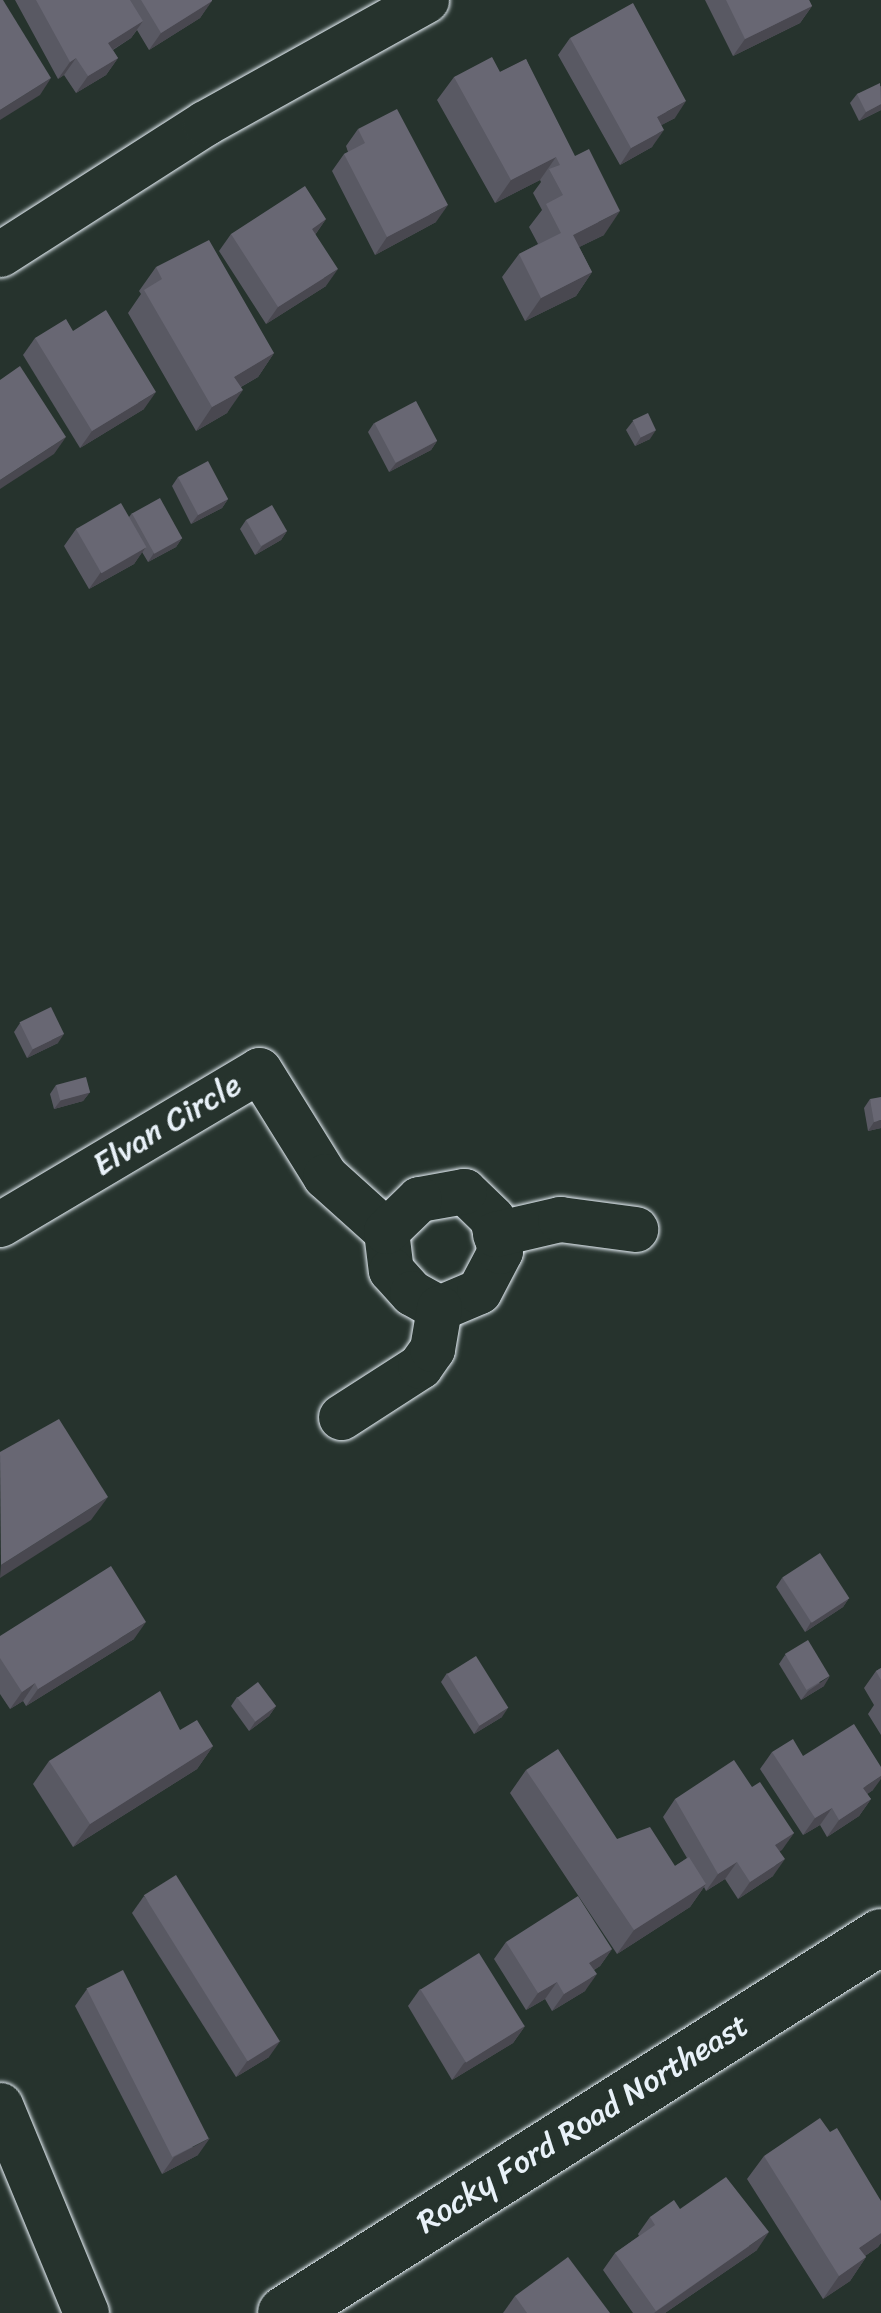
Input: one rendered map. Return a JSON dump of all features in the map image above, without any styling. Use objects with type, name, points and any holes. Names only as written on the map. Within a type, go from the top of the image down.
[{"type":"street","points":[[0,254],[205,124],[426,0]]},
{"type":"street","name":"Elvan Circle","points":[[0,1224],[259,1070],[325,1176],[386,1232]]},
{"type":"street","points":[[464,1192],[492,1218],[500,1251],[479,1292],[439,1308],[412,1293],[391,1270],[386,1232],[419,1199],[464,1192]]},
{"type":"street","points":[[496,1234],[560,1218],[635,1229]]},
{"type":"street","points":[[342,1417],[420,1366],[432,1349],[439,1308]]},
{"type":"street","name":"Rocky Ford Road Northeast","points":[[286,2313],[881,1936]]},
{"type":"street","points":[[0,2106],[86,2313]]},
{"type":"building","points":[[0,0],[51,78],[0,110]]},
{"type":"building","points":[[36,0],[130,0],[143,21],[108,43],[118,58],[88,76],[76,58],[70,62]]},
{"type":"building","points":[[141,0],[212,0],[212,1],[161,33]]},
{"type":"building","points":[[726,0],[809,0],[812,6],[745,39]]},
{"type":"building","points":[[633,3],[686,101],[657,117],[664,130],[631,148],[570,38]]},
{"type":"building","points":[[492,57],[500,72],[526,59],[575,156],[589,149],[620,211],[573,235],[592,272],[541,298],[519,254],[561,233],[546,204],[563,195],[549,169],[560,165],[556,157],[511,180],[454,77]]},
{"type":"building","points":[[880,83],[881,104],[866,112],[857,94]]},
{"type":"building","points":[[397,109],[448,205],[387,237],[344,154],[365,143],[358,129]]},
{"type":"building","points":[[305,186],[326,219],[312,229],[338,269],[278,307],[231,234]]},
{"type":"building","points":[[209,240],[274,353],[234,377],[243,390],[212,407],[144,290],[162,279],[156,267]]},
{"type":"building","points":[[106,310],[156,392],[92,431],[35,338],[66,319],[73,331]]},
{"type":"building","points":[[20,366],[66,437],[0,480],[0,380]]},
{"type":"building","points":[[416,401],[437,441],[396,463],[375,423]]},
{"type":"building","points":[[648,413],[656,430],[641,437],[633,420]]},
{"type":"building","points":[[208,461],[228,499],[198,515],[178,477]]},
{"type":"building","points":[[160,498],[182,538],[154,554],[132,514]]},
{"type":"building","points":[[121,503],[146,547],[101,573],[76,529]]},
{"type":"building","points":[[272,505],[287,531],[261,546],[246,520]]},
{"type":"building","points":[[51,1007],[64,1034],[33,1049],[20,1022]]},
{"type":"building","points":[[86,1077],[90,1092],[60,1100],[56,1085]]},
{"type":"building","points":[[881,1097],[881,1120],[874,1122],[870,1099]]},
{"type":"building","points":[[59,1419],[108,1497],[1,1565],[0,1452]]},
{"type":"building","points":[[820,1553],[849,1598],[812,1623],[782,1578]]},
{"type":"building","points":[[111,1566],[146,1622],[38,1689],[35,1683],[22,1692],[0,1658],[0,1636]]},
{"type":"building","points":[[808,1640],[830,1676],[806,1690],[785,1654]]},
{"type":"building","points":[[476,1656],[508,1708],[479,1726],[447,1674]]},
{"type":"building","points":[[258,1682],[276,1706],[255,1722],[237,1698]]},
{"type":"building","points":[[160,1691],[180,1730],[197,1720],[213,1746],[90,1824],[49,1761]]},
{"type":"building","points":[[854,1724],[881,1767],[881,1776],[863,1788],[871,1799],[839,1820],[832,1808],[815,1818],[772,1752],[793,1739],[803,1756]]},
{"type":"building","points":[[558,1749],[617,1839],[650,1827],[675,1866],[689,1857],[706,1884],[634,1930],[526,1770]]},
{"type":"building","points":[[734,1760],[752,1787],[760,1782],[794,1833],[775,1845],[785,1859],[750,1882],[737,1862],[718,1874],[675,1799]]},
{"type":"building","points":[[176,1875],[280,2041],[248,2061],[144,1895]]},
{"type":"building","points":[[578,1896],[612,1949],[589,1963],[597,1974],[564,1994],[557,1982],[538,1993],[506,1942]]},
{"type":"building","points":[[479,1953],[525,2026],[466,2062],[420,1990]]},
{"type":"building","points":[[123,1970],[209,2138],[172,2157],[86,1989]]},
{"type":"building","points":[[820,2118],[830,2132],[837,2128],[881,2201],[881,2233],[859,2248],[866,2257],[839,2276],[764,2156]]},
{"type":"building","points":[[726,2177],[769,2232],[656,2311],[615,2253],[655,2225],[650,2217],[674,2200],[680,2209]]},
{"type":"building","points":[[568,2257],[610,2313],[527,2313],[515,2296]]}]
